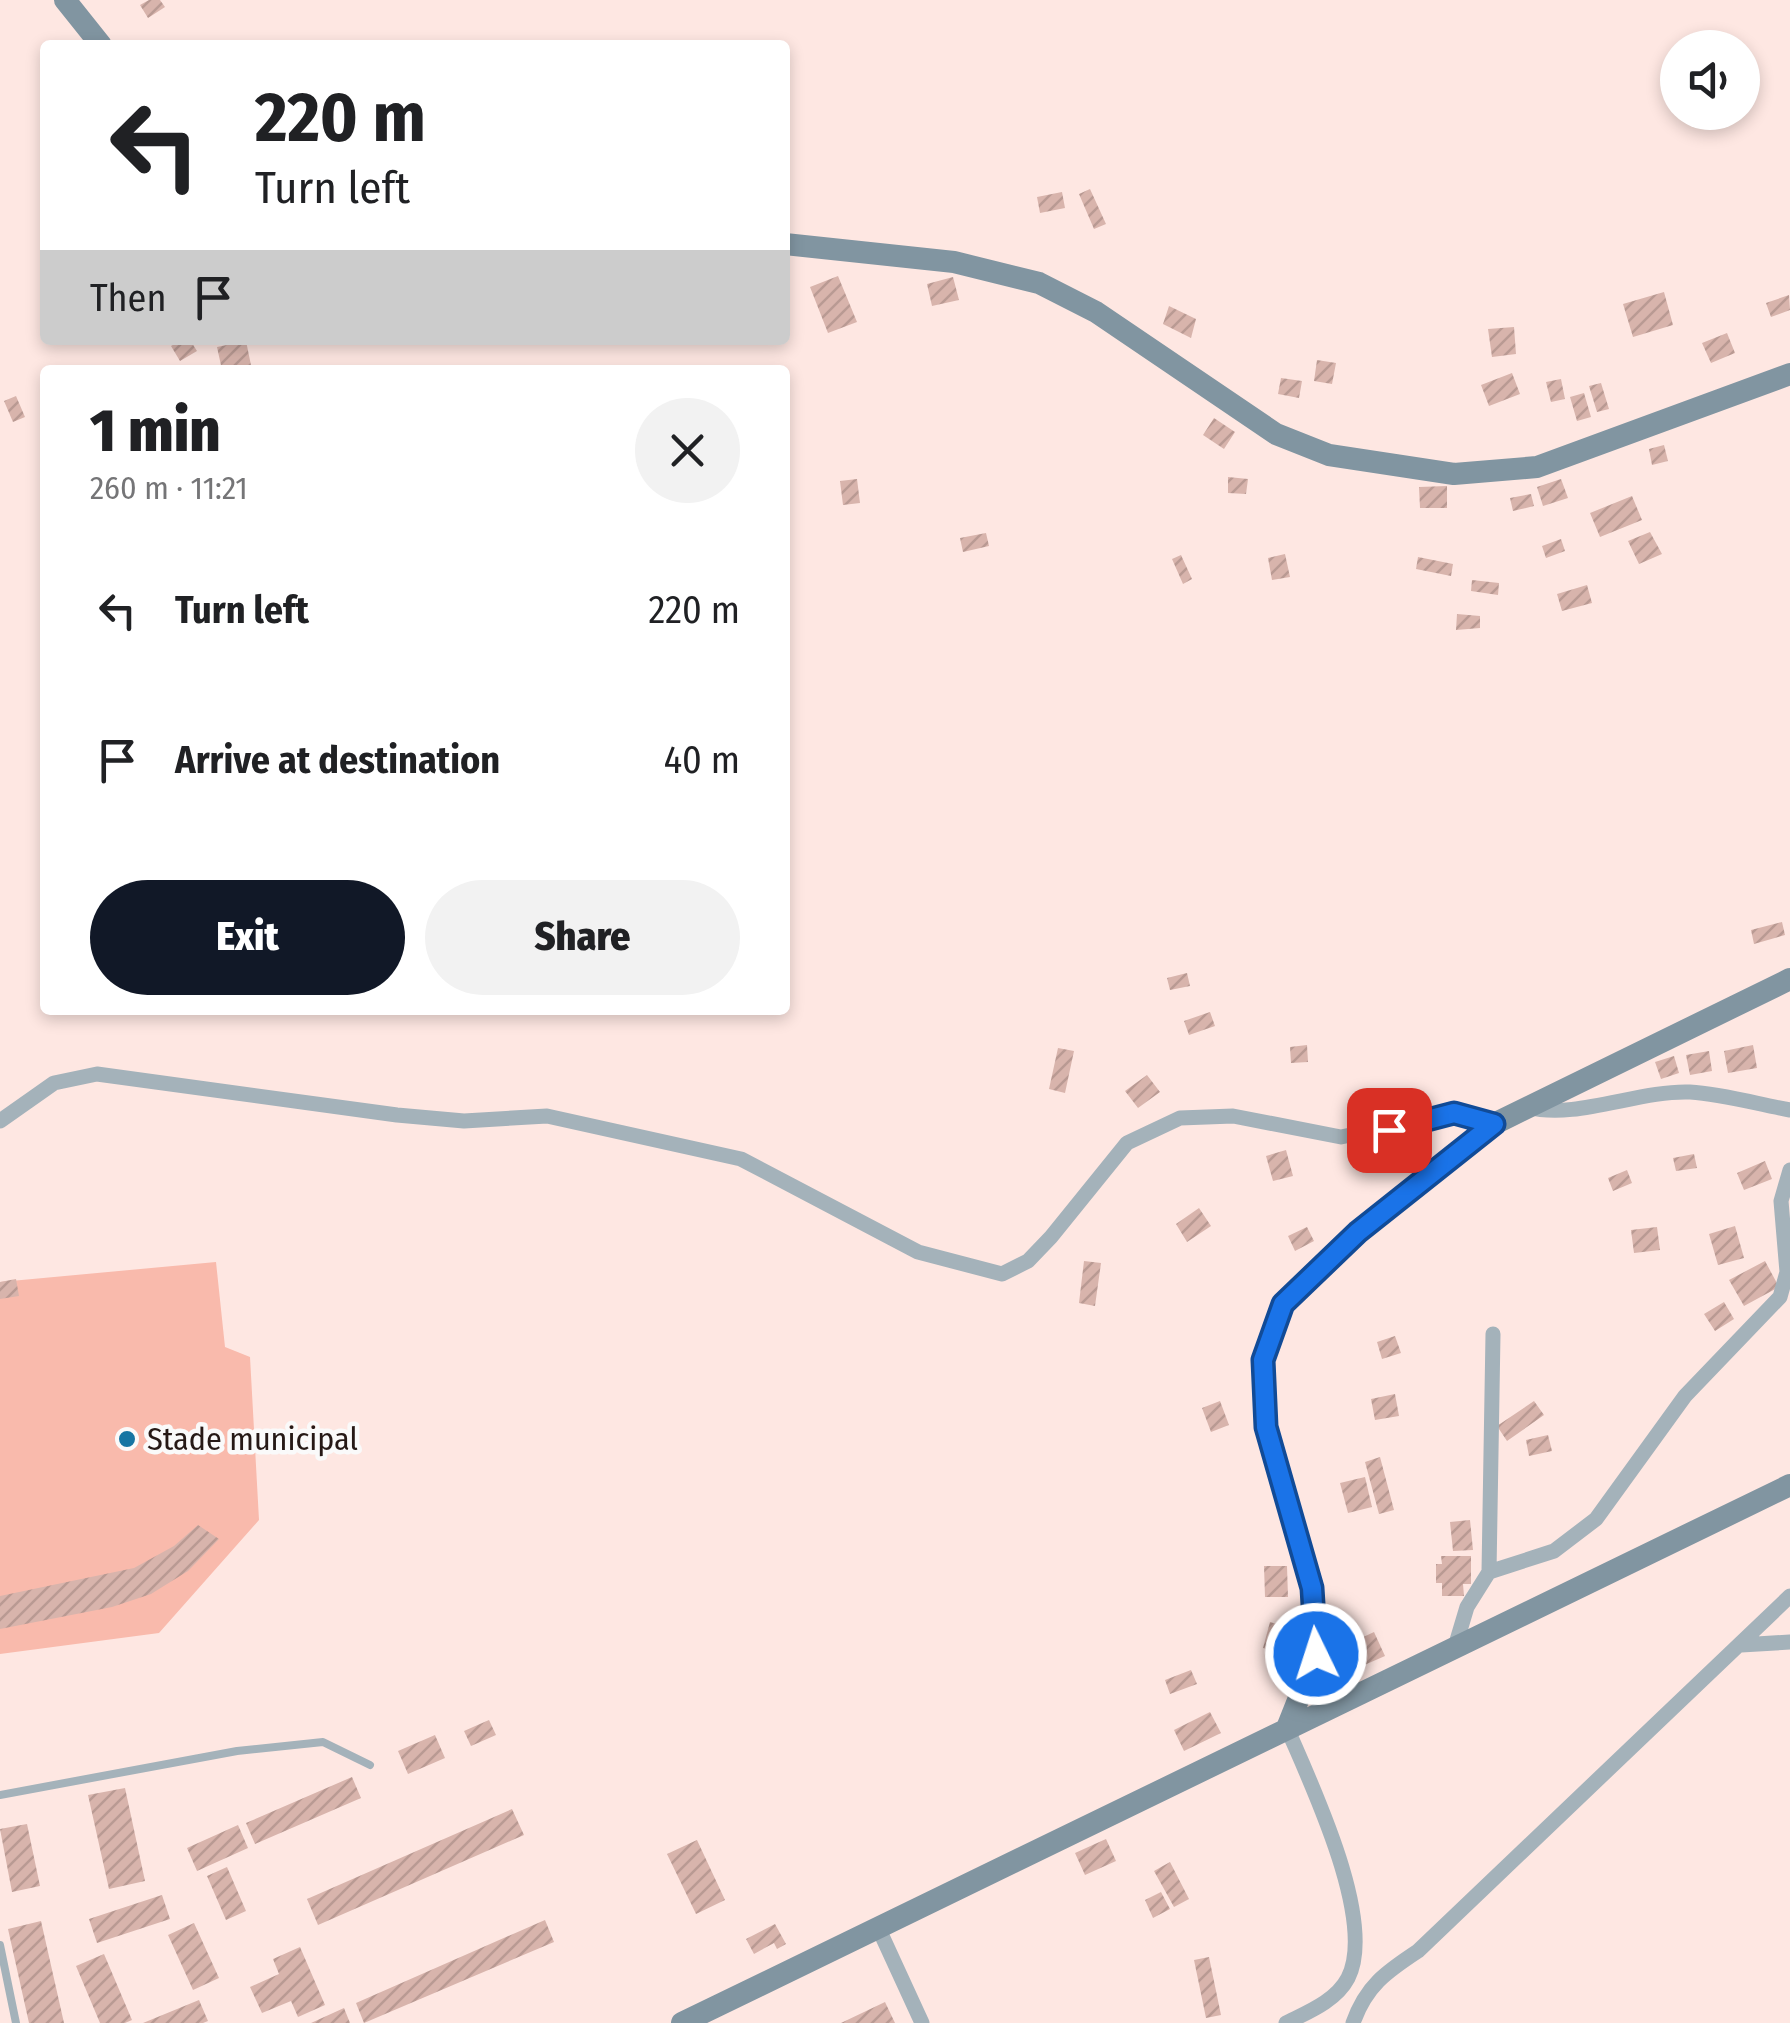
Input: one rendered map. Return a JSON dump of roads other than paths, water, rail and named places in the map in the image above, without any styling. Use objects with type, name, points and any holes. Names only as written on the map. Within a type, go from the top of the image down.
[{"type":"street","points":[[65,0],[98,40]]},
{"type":"street","points":[[790,245],[954,262],[1038,284],[1096,312],[1276,434],[1329,456],[1454,474],[1537,468],[1790,374]]},
{"type":"street","points":[[1286,2023],[1320,2006],[1346,1982],[1356,1959],[1356,1932],[1317,1800],[1287,1728],[1316,1654],[1312,1588],[1266,1427],[1263,1360],[1283,1304],[1358,1232],[1494,1124],[1790,979]]},
{"type":"street","points":[[0,1121],[54,1082],[98,1074],[397,1115],[464,1121],[547,1116],[741,1159],[918,1252],[1002,1274],[1028,1261],[1128,1143],[1180,1118],[1233,1116],[1341,1137],[1454,1113],[1494,1124]]},
{"type":"street","points":[[1526,1107],[1548,1113],[1607,1100],[1688,1092],[1790,1110]]},
{"type":"street","points":[[1489,1572],[1554,1551],[1596,1519],[1685,1396],[1780,1297],[1787,1272],[1782,1201],[1790,1170]]},
{"type":"street","points":[[1454,1647],[1468,1608],[1489,1572],[1493,1334]]},
{"type":"street","points":[[682,2023],[878,1924],[1790,1485]]},
{"type":"street","points":[[1353,2023],[1363,1994],[1418,1951],[1790,1596]]},
{"type":"street","points":[[1741,1644],[1790,1642]]},
{"type":"street","points":[[878,1924],[922,2023]]},
{"type":"street","points":[[1346,1982],[1363,1994]]},
{"type":"lane","points":[[0,1795],[237,1750],[323,1742],[370,1765]]},
{"type":"lane","points":[[0,1945],[16,2023]]},
{"type":"place","name":"Stade municipal","points":[[127,1439]]}]
